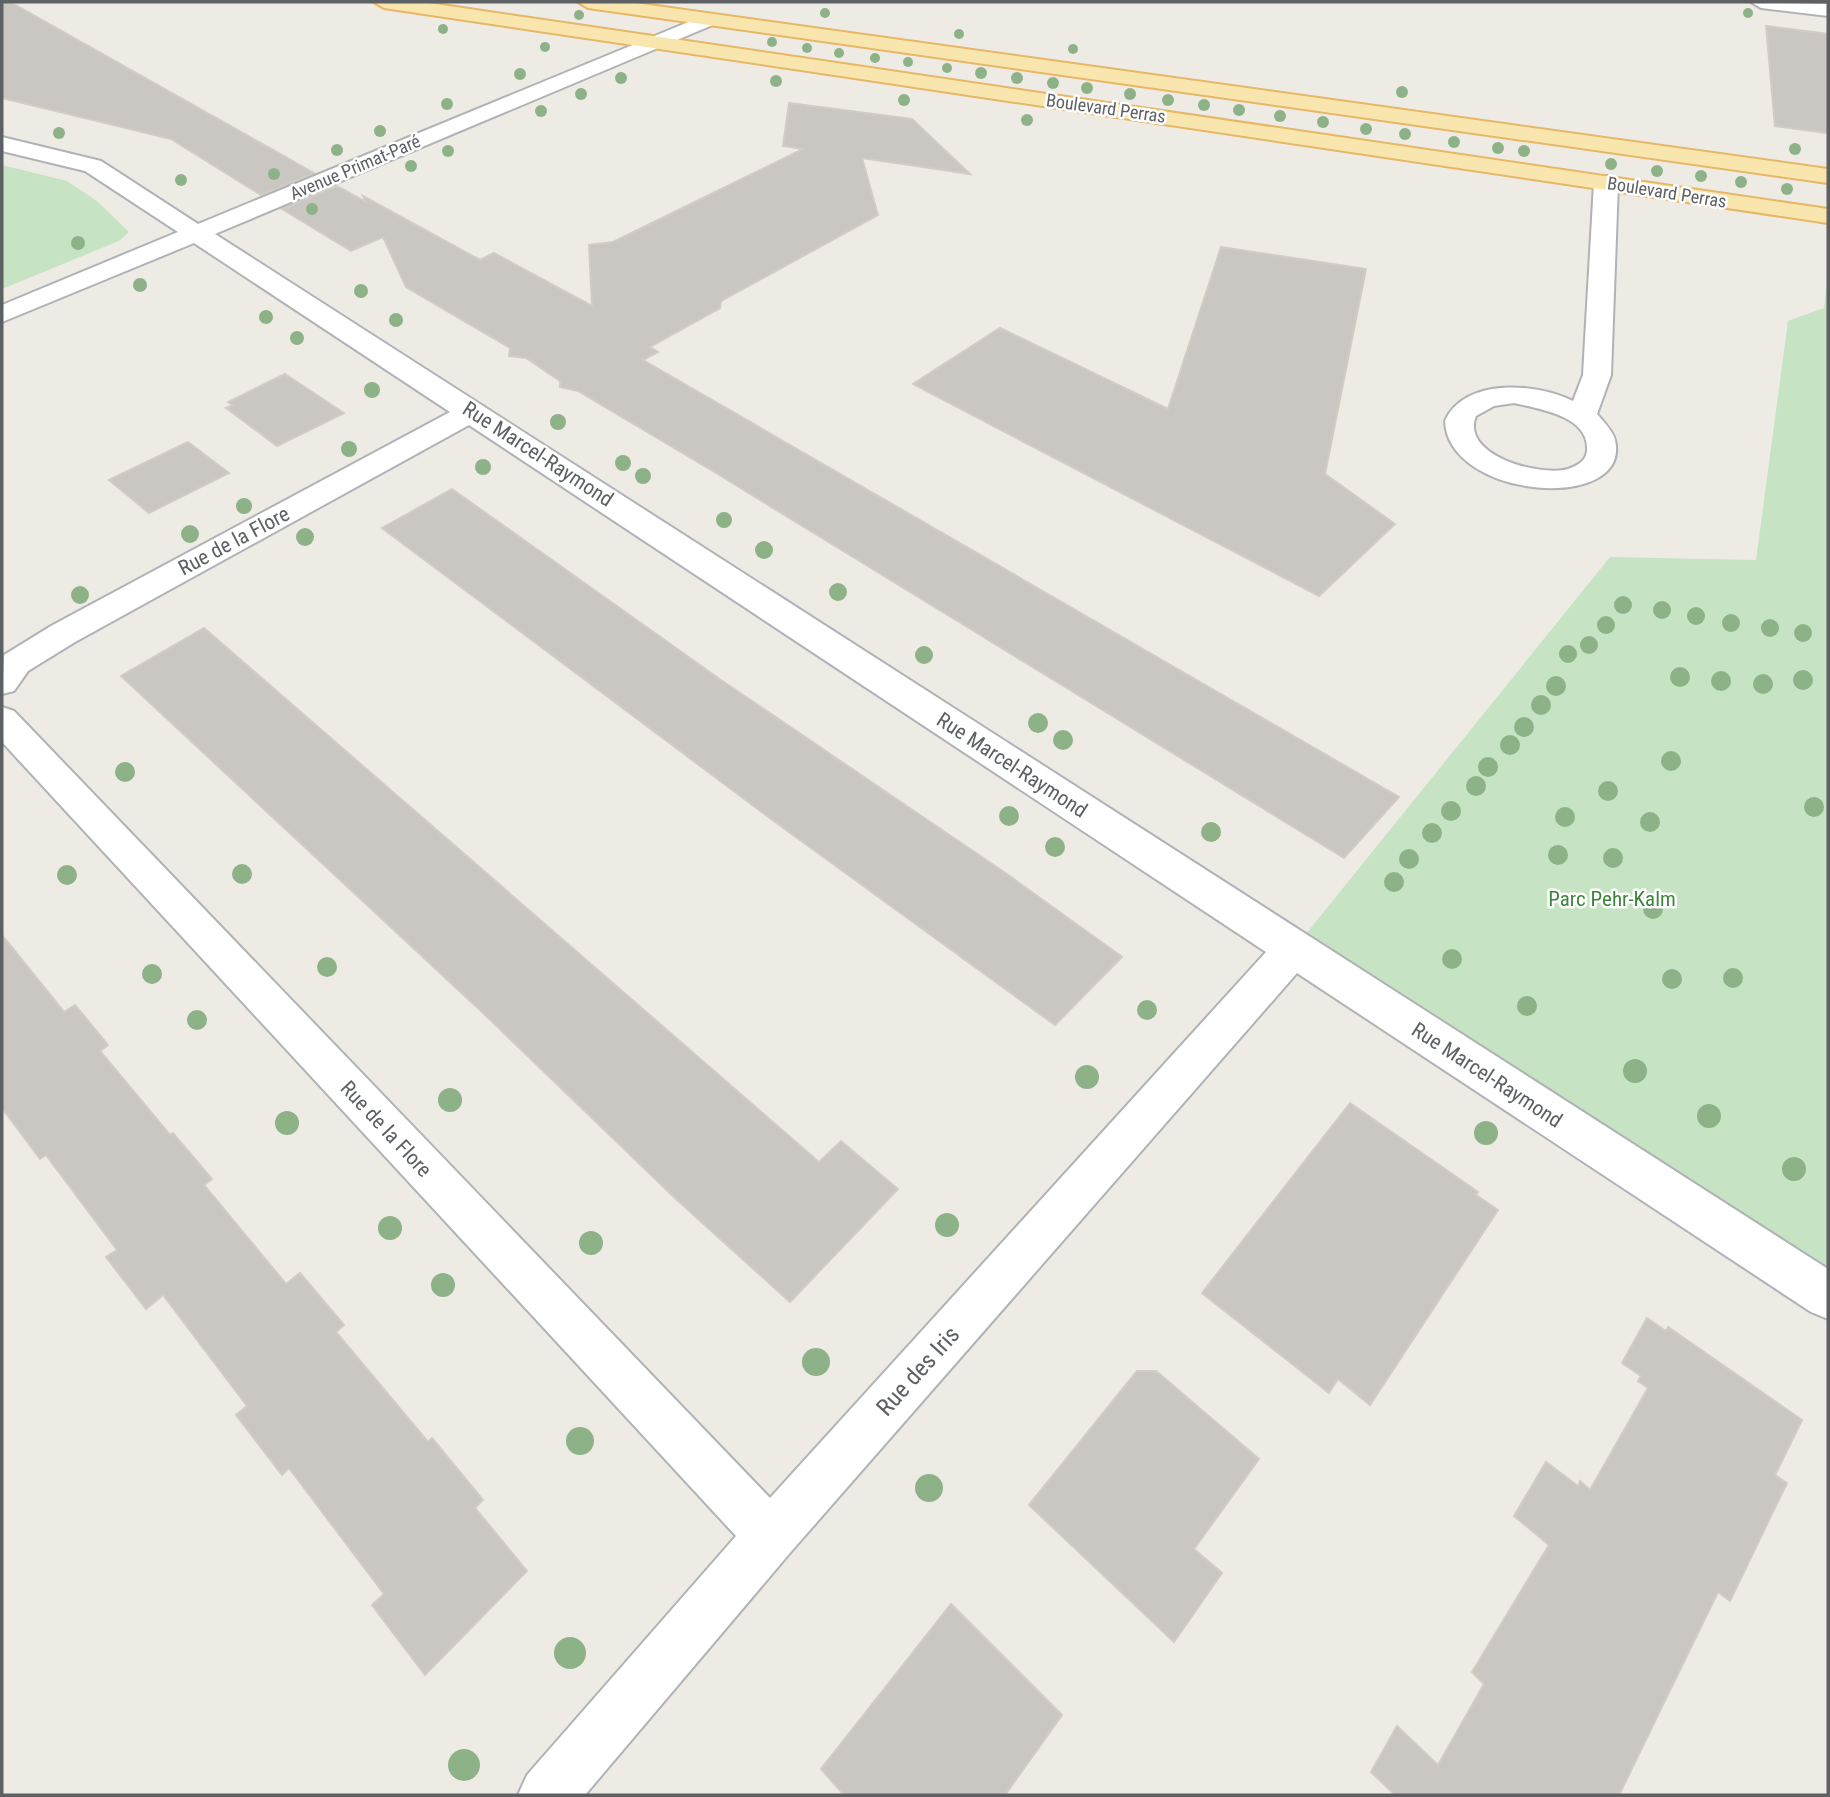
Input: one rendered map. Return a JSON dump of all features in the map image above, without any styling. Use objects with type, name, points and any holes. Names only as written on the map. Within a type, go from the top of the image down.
[{"type":"main road","name":"Boulevard Perras","points":[[384,2],[1828,216]]},
{"type":"main road","name":"Boulevard Perras","points":[[588,2],[1828,176]]},
{"type":"street","points":[[1761,2],[1828,10]]},
{"type":"street","name":"Avenue Primat-Paré","points":[[2,314],[708,19]]},
{"type":"street","name":"Rue Marcel-Raymond","points":[[2,144],[93,166],[474,411],[1293,950],[1828,1296]]},
{"type":"street","points":[[1582,416],[1597,375],[1605,183]]},
{"type":"street","points":[[1492,397],[1539,398],[1562,405],[1582,416],[1597,428],[1604,442],[1605,455],[1597,467],[1583,476],[1563,480],[1514,475],[1492,466],[1474,454],[1463,441],[1459,426],[1462,413],[1474,403],[1492,397]]},
{"type":"street","name":"Rue de la Flore","points":[[2,682],[16,663],[63,634],[474,411]]},
{"type":"street","name":"Rue de la Flore","points":[[2,720],[771,1536]]},
{"type":"street","name":"Rue des Iris","points":[[547,1795],[771,1536],[1293,950]]},
{"type":"green space","points":[[2,165],[67,181],[97,201],[129,232],[119,241],[2,289]]},
{"type":"green space","name":"Parc Pehr-Kalm","points":[[1828,273],[1828,1296],[1293,950],[1610,557],[1756,560],[1788,321],[1824,308]]},
{"type":"building","points":[[2,2],[10,2],[314,173],[261,195],[171,139],[2,98]]},
{"type":"building","points":[[1766,26],[1828,34],[1828,133],[1775,126]]},
{"type":"building","points":[[789,103],[912,119],[970,174],[862,158],[878,215],[721,301],[720,308],[650,347],[658,352],[643,360],[1399,797],[1344,858],[716,473],[578,391],[560,387],[560,381],[526,358],[509,356],[510,348],[406,287],[383,237],[351,251],[282,209],[337,186],[366,202],[363,196],[480,260],[494,253],[592,306],[589,245],[613,242],[803,149],[783,146]]},
{"type":"building","points":[[1221,247],[1366,269],[1325,474],[1395,524],[1319,596],[913,384],[1000,328],[1168,409]]},
{"type":"building","points":[[285,374],[344,413],[277,446],[226,408],[233,405],[228,402]]},
{"type":"building","points":[[188,442],[229,473],[149,513],[109,480]]},
{"type":"building","points":[[452,489],[721,680],[1004,872],[1122,957],[1055,1025],[771,819],[382,528]]},
{"type":"building","points":[[204,628],[819,1162],[841,1141],[898,1189],[790,1302],[676,1199],[482,1012],[121,676]]},
{"type":"building","points":[[2,935],[64,1012],[75,1005],[108,1045],[100,1051],[170,1135],[173,1133],[212,1179],[204,1185],[286,1284],[300,1273],[344,1325],[336,1332],[428,1442],[432,1438],[483,1500],[475,1508],[527,1571],[425,1675],[372,1605],[384,1594],[289,1468],[282,1475],[236,1415],[247,1406],[163,1295],[146,1309],[106,1257],[117,1250],[46,1155],[40,1159],[2,1108]]},
{"type":"building","points":[[1350,1103],[1478,1192],[1476,1195],[1498,1210],[1370,1405],[1338,1379],[1329,1393],[1202,1293]]},
{"type":"building","points":[[1647,1318],[1666,1331],[1668,1327],[1802,1420],[1775,1475],[1787,1483],[1730,1601],[1718,1592],[1619,1795],[1395,1795],[1371,1772],[1397,1726],[1438,1765],[1484,1684],[1472,1672],[1549,1545],[1514,1516],[1546,1462],[1578,1486],[1580,1481],[1590,1490],[1648,1388],[1638,1381],[1641,1376],[1622,1363]]},
{"type":"building","points":[[1137,1371],[1156,1371],[1259,1459],[1194,1549],[1222,1573],[1174,1642],[1029,1505]]},
{"type":"building","points":[[951,1604],[1062,1715],[1005,1795],[844,1795],[821,1769]]}]
